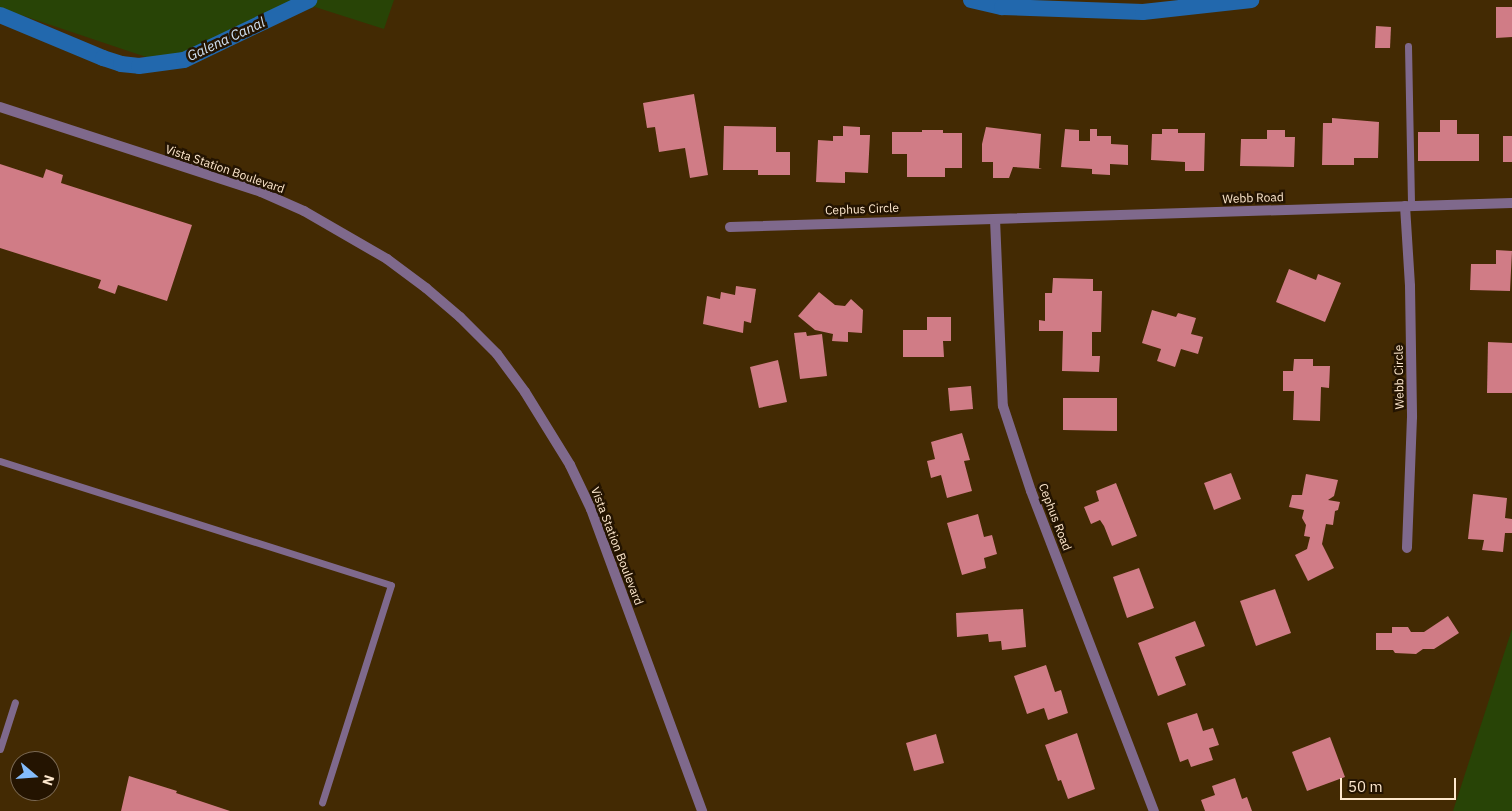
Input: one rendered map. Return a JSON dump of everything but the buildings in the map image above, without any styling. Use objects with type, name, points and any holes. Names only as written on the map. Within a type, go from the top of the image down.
[{"type":"street","name":"Vista Station Boulevard","points":[[0,107],[261,192],[304,211],[387,260],[426,288],[466,323],[497,354],[525,392],[570,466],[591,509],[702,811]]},
{"type":"street","name":"Webb Road","points":[[995,219],[1512,203]]},
{"type":"street","name":"Webb Circle","points":[[1406,548],[1412,417],[1408,206]]},
{"type":"street","name":"Cephus Circle","points":[[730,227],[995,219]]},
{"type":"street","name":"Cephus Road","points":[[995,219],[1003,406],[1031,491],[1154,811]]},
{"type":"lane","points":[[1408,46],[1408,206]]},
{"type":"lane","points":[[0,461],[391,585],[322,802]]},
{"type":"lane","points":[[0,749],[15,702]]},
{"type":"green space","points":[[0,0],[394,0],[384,29],[315,7],[158,61],[0,8]]},
{"type":"green space","points":[[1512,629],[1512,811],[1453,811]]},
{"type":"waterway","name":"Galena Canal","points":[[0,15],[103,58],[121,64],[139,66],[184,60],[309,0]]},
{"type":"waterway","name":"Galena Canal","points":[[971,0],[1002,7],[1143,12],[1251,0]]}]
